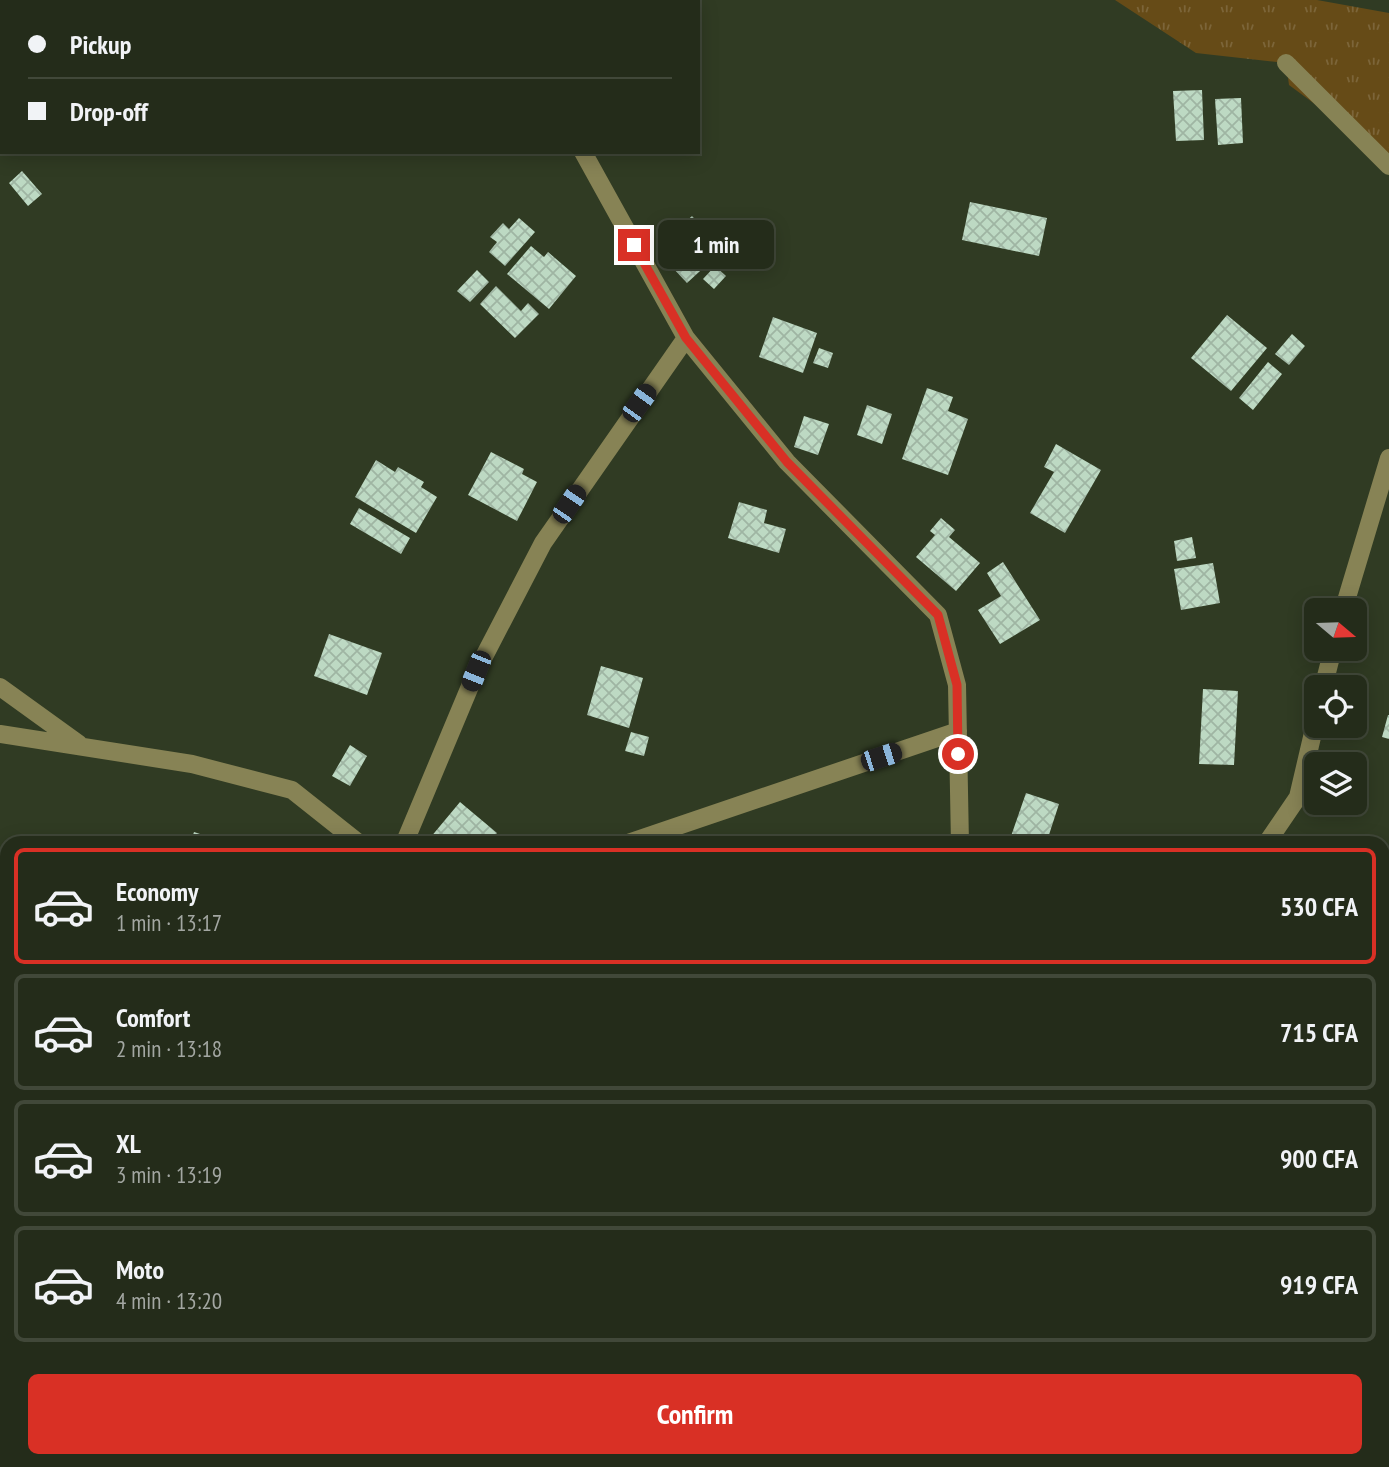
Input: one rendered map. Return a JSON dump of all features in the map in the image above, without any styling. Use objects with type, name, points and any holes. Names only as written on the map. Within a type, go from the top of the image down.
[{"type":"street","points":[[1286,62],[1389,166]]},
{"type":"street","points":[[584,154],[686,338],[787,462],[938,615],[957,685],[960,836]]},
{"type":"street","points":[[407,836],[476,671],[543,543],[686,338]]},
{"type":"street","points":[[1347,598],[1389,458]]},
{"type":"street","points":[[0,687],[84,748]]},
{"type":"street","points":[[649,836],[958,732]]},
{"type":"street","points":[[0,734],[192,764],[292,790],[350,836]]},
{"type":"street","points":[[1271,836],[1298,797],[1312,738]]},
{"type":"green space","points":[[1115,0],[1317,0],[1389,13],[1389,162],[1380,152],[1289,85],[1286,63],[1196,53]]},
{"type":"building","points":[[1202,90],[1204,140],[1176,141],[1173,91]]},
{"type":"building","points":[[1241,98],[1243,143],[1218,145],[1215,99]]},
{"type":"building","points":[[22,171],[42,194],[28,206],[9,183]]},
{"type":"building","points":[[970,202],[1047,218],[1039,256],[962,240]]},
{"type":"building","points":[[692,216],[723,250],[687,283],[656,250]]},
{"type":"building","points":[[519,218],[535,232],[505,266],[489,252],[497,242],[490,237],[503,223],[509,229]]},
{"type":"building","points":[[531,246],[544,257],[548,252],[576,276],[549,309],[507,274]]},
{"type":"building","points":[[715,266],[726,276],[714,289],[703,279]]},
{"type":"building","points":[[477,270],[489,282],[470,302],[457,291]]},
{"type":"building","points":[[496,286],[521,311],[528,303],[539,314],[515,338],[480,304]]},
{"type":"building","points":[[1227,315],[1267,348],[1231,391],[1191,358]]},
{"type":"building","points":[[773,317],[817,333],[803,373],[759,357]]},
{"type":"building","points":[[1292,334],[1305,346],[1289,365],[1275,354]]},
{"type":"building","points":[[819,348],[833,353],[828,368],[813,363]]},
{"type":"building","points":[[1268,362],[1282,374],[1253,410],[1239,398]]},
{"type":"building","points":[[927,388],[953,397],[948,411],[968,419],[948,475],[902,459]]},
{"type":"building","points":[[867,405],[892,414],[882,444],[857,435]]},
{"type":"building","points":[[804,416],[829,424],[818,455],[794,447]]},
{"type":"building","points":[[1056,444],[1101,470],[1065,533],[1030,513],[1054,472],[1044,467]]},
{"type":"building","points":[[491,452],[524,469],[522,474],[537,482],[517,521],[468,495]]},
{"type":"building","points":[[376,460],[395,472],[398,467],[424,482],[421,487],[437,497],[416,533],[355,497]]},
{"type":"building","points":[[739,502],[767,510],[764,523],[786,529],[779,553],[728,538]]},
{"type":"building","points":[[359,508],[410,538],[401,554],[350,524]]},
{"type":"building","points":[[941,518],[955,530],[949,537],[980,563],[956,591],[916,557],[935,535],[930,531]]},
{"type":"building","points":[[1192,537],[1196,558],[1177,561],[1174,541]]},
{"type":"building","points":[[1003,562],[1040,620],[1000,644],[978,610],[1001,596],[987,573]]},
{"type":"building","points":[[1213,563],[1220,603],[1181,610],[1174,569]]},
{"type":"building","points":[[329,634],[382,653],[367,695],[314,676]]},
{"type":"building","points":[[601,666],[643,678],[629,728],[587,715]]},
{"type":"building","points":[[1203,689],[1238,691],[1234,765],[1199,764]]},
{"type":"building","points":[[1389,715],[1389,739],[1382,737]]},
{"type":"building","points":[[631,732],[649,737],[644,756],[625,751]]},
{"type":"building","points":[[350,745],[367,756],[350,786],[332,776]]},
{"type":"building","points":[[1026,793],[1059,804],[1049,836],[1011,836]]},
{"type":"building","points":[[460,802],[497,833],[495,836],[432,836]]},
{"type":"route","points":[[634,245],[686,338],[787,462],[938,615],[957,685],[958,754]]}]
